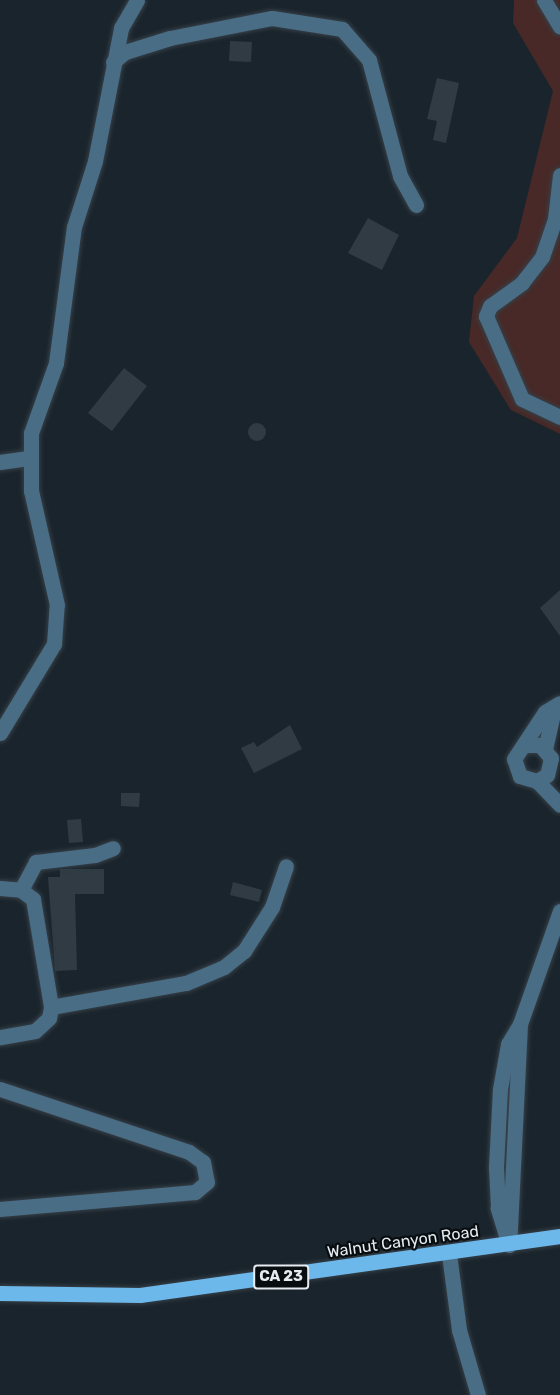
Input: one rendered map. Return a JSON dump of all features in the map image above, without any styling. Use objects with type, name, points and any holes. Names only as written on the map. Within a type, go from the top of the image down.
[{"type":"main road","name":"Walnut Canyon Road","points":[[0,1293],[140,1295],[449,1254],[560,1236]]},
{"type":"street","points":[[0,733],[48,661],[56,634],[57,605],[35,522],[30,458],[31,433],[58,351],[74,227],[95,161],[121,28],[137,0]]},
{"type":"street","points":[[544,0],[560,27]]},
{"type":"street","points":[[113,62],[125,52],[170,38],[272,18],[342,29],[369,60],[400,176],[416,205]]},
{"type":"street","points":[[560,176],[555,219],[542,257],[522,283],[490,306],[486,320],[522,399],[560,417]]},
{"type":"street","points":[[0,462],[30,458]]},
{"type":"street","points":[[557,706],[545,712],[525,745],[516,753],[516,771],[537,781],[560,805]]},
{"type":"street","points":[[537,781],[550,770],[545,749],[557,706]]},
{"type":"street","points":[[525,745],[545,749]]},
{"type":"street","points":[[21,890],[36,862],[95,855],[113,848]]},
{"type":"street","points":[[51,1007],[186,983],[224,967],[244,951],[272,907],[286,866]]},
{"type":"street","points":[[0,888],[21,890],[33,899],[39,914],[51,1007],[49,1018],[35,1031],[0,1037]]},
{"type":"street","points":[[509,1245],[498,1208],[497,1123],[508,1044],[520,1024],[560,911]]},
{"type":"street","points":[[0,1089],[189,1152],[202,1162],[207,1182],[195,1192],[0,1209]]},
{"type":"street","points":[[449,1254],[459,1330],[478,1395]]},
{"type":"shaded area","points":[[514,0],[560,0],[560,434],[511,410],[469,342],[474,296],[517,238],[553,91],[513,23]]},
{"type":"building","points":[[230,41],[252,42],[251,62],[229,61]]},
{"type":"building","points":[[437,78],[459,83],[446,143],[433,140],[437,121],[427,119]]},
{"type":"building","points":[[368,218],[399,235],[382,270],[348,253]]},
{"type":"building","points":[[124,368],[147,386],[112,431],[88,413]]},
{"type":"building","points":[[253,423],[261,423],[266,428],[264,439],[253,441],[248,436],[248,428]]},
{"type":"building","points":[[560,590],[560,636],[540,608]]},
{"type":"building","points":[[290,725],[302,749],[254,773],[241,748],[254,742],[257,747]]},
{"type":"building","points":[[121,793],[140,793],[139,807],[121,806]]},
{"type":"building","points":[[81,819],[83,842],[69,843],[67,820]]},
{"type":"building","points":[[60,869],[104,869],[104,894],[75,894],[77,970],[55,971],[48,877],[60,877]]},
{"type":"building","points":[[233,882],[262,890],[259,902],[230,895]]}]
